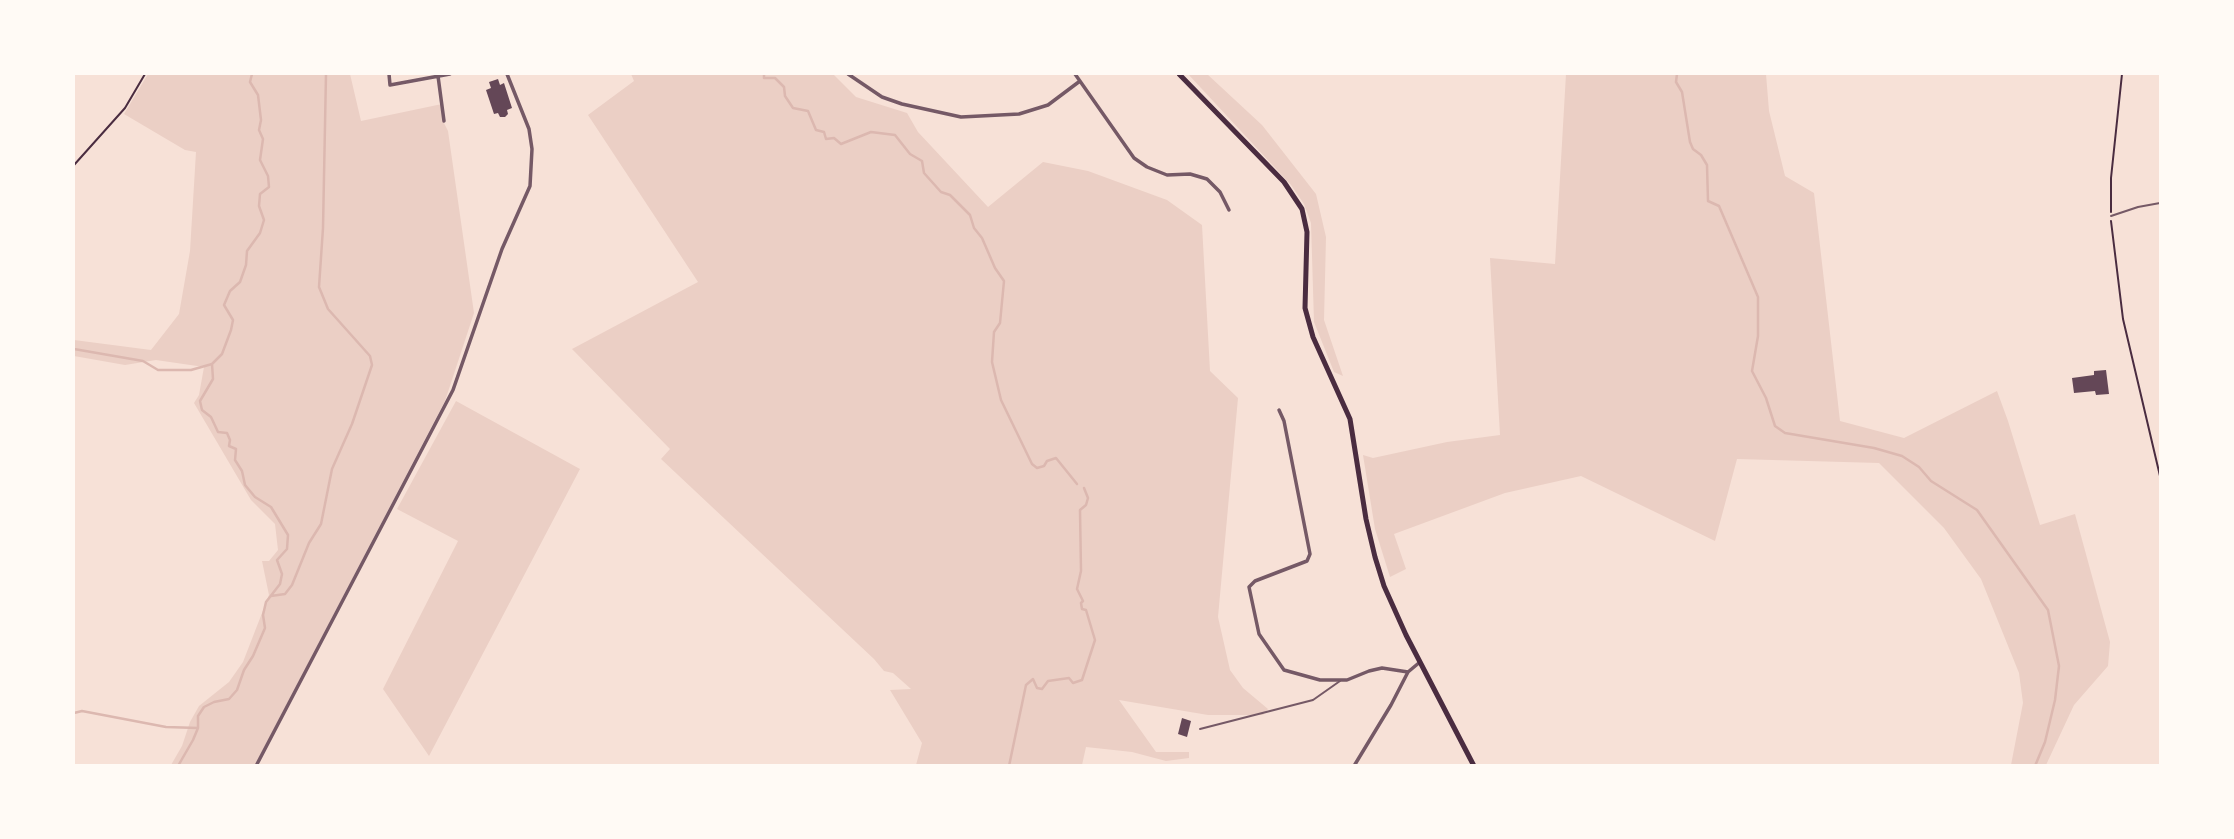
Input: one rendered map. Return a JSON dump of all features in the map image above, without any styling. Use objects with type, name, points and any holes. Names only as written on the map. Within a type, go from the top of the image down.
[{"type":"main road","points":[[1179,74],[1284,182],[1302,209],[1307,232],[1305,295],[1310,328],[1350,419],[1366,519],[1384,586],[1474,765]]},
{"type":"street","points":[[389,74],[390,85],[437,74],[450,74]]},
{"type":"street","points":[[437,74],[444,121]]},
{"type":"street","points":[[256,765],[453,390],[502,249],[526,197],[532,173],[530,129],[507,74]]},
{"type":"street","points":[[848,74],[881,97],[961,117],[1019,114],[1048,106],[1080,81]]},
{"type":"street","points":[[1074,74],[1134,158],[1167,175],[1190,174],[1207,179],[1220,192],[1229,210]]},
{"type":"street","points":[[1279,410],[1284,421],[1310,554],[1307,561],[1255,581],[1249,587],[1256,626],[1283,670],[1320,680],[1347,680],[1382,668],[1408,672]]},
{"type":"street","points":[[1354,765],[1408,672],[1420,662]]},
{"type":"lane","points":[[2111,216],[2161,203]]},
{"type":"lane","points":[[1200,729],[1313,700],[1341,680]]},
{"type":"path","points":[[74,165],[125,108],[145,74]]},
{"type":"path","points":[[2122,74],[2111,178],[2111,232],[2123,319],[2161,477]]},
{"type":"shaded area","points":[[148,74],[350,74],[361,121],[442,104],[444,123],[448,131],[474,313],[445,401],[255,765],[171,765],[199,706],[229,682],[243,662],[269,595],[262,561],[269,561],[278,550],[275,524],[251,500],[194,403],[199,395],[204,367],[156,360],[125,365],[74,356],[74,340],[151,350],[179,314],[190,251],[196,152],[185,150],[124,114]]},
{"type":"shaded area","points":[[631,74],[833,74],[856,97],[907,113],[918,132],[988,207],[1043,162],[1088,171],[1167,200],[1202,225],[1210,371],[1238,398],[1218,617],[1230,670],[1243,688],[1268,709],[1263,715],[1208,715],[1119,700],[1156,752],[1189,752],[1189,758],[1166,761],[1132,752],[1086,747],[1082,765],[916,765],[922,743],[890,690],[911,689],[893,673],[884,671],[661,459],[670,449],[572,349],[698,282],[588,115],[634,81]]},
{"type":"shaded area","points":[[1188,74],[1207,74],[1262,125],[1316,194],[1326,237],[1324,320],[1343,376],[1334,372],[1314,322],[1311,223],[1304,204],[1291,185]]},
{"type":"shaded area","points":[[1566,74],[1766,74],[1769,111],[1785,176],[1814,193],[1840,421],[1904,438],[1997,391],[2040,525],[2075,514],[2110,642],[2108,666],[2074,705],[2046,765],[2011,765],[2023,703],[2019,673],[1981,579],[1944,528],[1879,463],[1737,459],[1715,541],[1581,476],[1505,493],[1394,534],[1406,569],[1390,577],[1375,529],[1363,455],[1373,458],[1447,442],[1500,435],[1490,258],[1555,264]]},
{"type":"shaded area","points":[[456,401],[580,469],[429,756],[383,689],[458,541],[397,509]]},
{"type":"building","points":[[498,79],[500,85],[504,83],[512,108],[507,110],[505,117],[494,114],[486,90],[491,88],[489,82]]},
{"type":"building","points":[[2106,370],[2109,394],[2096,395],[2095,391],[2074,393],[2072,378],[2094,375],[2094,371]]},
{"type":"building","points":[[1182,718],[1191,721],[1187,737],[1178,734]]},
{"type":"waterway","points":[[178,766],[193,740],[198,728],[198,716],[204,707],[229,699],[237,690],[265,628],[263,615],[266,602],[280,584],[282,574],[277,560],[287,549],[288,535],[271,507],[255,497],[245,485],[242,471],[235,460],[236,449],[229,446],[227,433],[218,432],[211,417],[202,410],[200,401],[213,379],[212,364],[222,354],[231,330],[233,320],[224,305],[230,291],[240,282],[246,265],[247,251],[260,233],[264,220],[259,206],[260,194],[269,187],[268,176],[260,160],[263,139],[259,130],[261,120],[258,95],[250,82],[252,74]]},
{"type":"waterway","points":[[271,596],[285,594],[292,585],[309,543],[321,524],[332,469],[352,424],[372,365],[370,356],[328,309],[319,287],[326,74]]},
{"type":"waterway","points":[[764,74],[764,78],[775,78],[784,87],[785,96],[793,108],[808,111],[816,130],[824,132],[826,139],[834,138],[841,144],[871,132],[895,135],[910,154],[922,161],[924,173],[941,192],[950,195],[970,215],[974,228],[1004,281],[1000,323],[994,332],[992,362],[1001,400],[1032,464],[1037,468],[1056,458],[1077,484]]},
{"type":"waterway","points":[[1677,74],[1676,82],[1682,92],[1690,142],[1707,165],[1708,201],[1719,206],[1758,297],[1758,336],[1752,371],[1766,398],[1775,426],[1785,433],[1874,448],[1902,456],[1919,467],[1931,481],[1977,510],[2048,610],[2059,666],[2055,700],[2045,742],[2035,766]]},
{"type":"waterway","points":[[74,349],[143,361],[158,370],[191,370],[212,364]]},
{"type":"waterway","points":[[1009,766],[1026,685],[1033,679],[1037,688],[1042,689],[1048,681],[1069,678],[1073,683],[1082,680],[1095,640],[1077,589],[1081,571],[1080,510],[1086,505],[1088,498],[1084,488]]},
{"type":"waterway","points":[[74,713],[82,711],[166,727],[198,728]]}]
